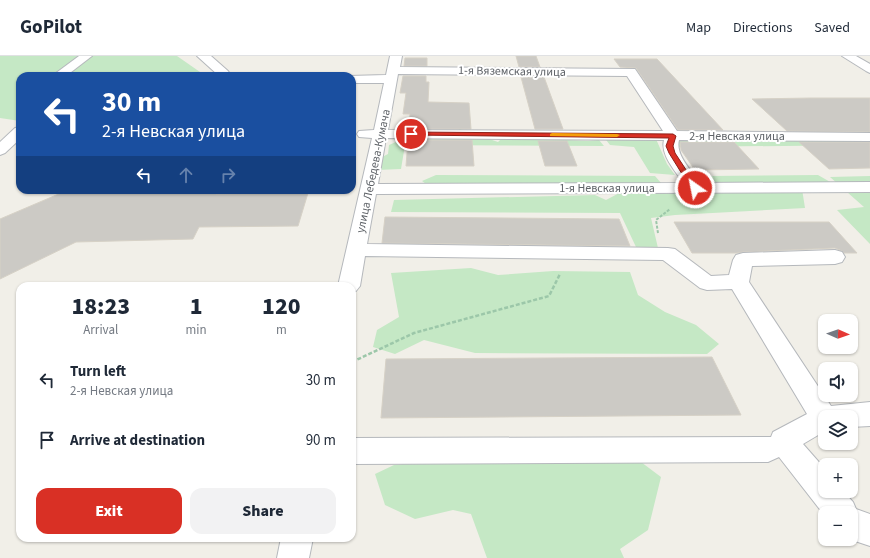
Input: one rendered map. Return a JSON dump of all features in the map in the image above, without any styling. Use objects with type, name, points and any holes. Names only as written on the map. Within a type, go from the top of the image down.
[{"type":"street","points":[[64,72],[86,56]]},
{"type":"street","points":[[203,56],[222,72]]},
{"type":"street","points":[[848,56],[870,69]]},
{"type":"street","name":"1-я Вяземская улица","points":[[356,78],[394,68],[630,72],[673,136]]},
{"type":"street","name":"улица Лебедева-Кумача","points":[[350,282],[394,68]]},
{"type":"street","points":[[0,150],[16,134]]},
{"type":"street","name":"2-я Невская улица","points":[[364,134],[870,137]]},
{"type":"street","points":[[673,136],[670,146],[672,153],[695,188]]},
{"type":"street","name":"1-я Невская улица","points":[[368,189],[870,188]]},
{"type":"street","points":[[356,250],[569,254],[668,254],[707,283],[738,282]]},
{"type":"street","points":[[822,410],[738,282],[743,260],[835,257]]},
{"type":"street","points":[[858,416],[869,416]]},
{"type":"street","points":[[818,422],[782,441],[836,506]]},
{"type":"street","points":[[356,451],[768,449]]},
{"type":"street","points":[[858,527],[870,530]]},
{"type":"street","points":[[293,558],[296,542]]},
{"type":"path","points":[[668,254],[658,233],[656,220],[695,188]]},
{"type":"path","points":[[356,360],[414,333],[549,296],[569,254]]},
{"type":"green space","points":[[0,56],[177,56],[200,72],[16,72],[16,120],[0,118]]},
{"type":"green space","points":[[460,129],[498,142],[503,137],[588,141],[599,140],[604,146],[405,145],[401,169],[377,170],[382,157],[388,154],[389,145],[412,135],[450,133]]},
{"type":"green space","points":[[600,132],[656,139],[667,164],[675,175],[650,173],[634,147],[610,145]]},
{"type":"green space","points":[[870,139],[870,145],[678,147],[673,140]]},
{"type":"green space","points":[[436,175],[655,176],[668,191],[802,189],[805,208],[675,215],[651,218],[658,248],[636,247],[620,213],[391,212],[394,200],[595,195],[606,200],[625,190],[569,183],[433,189],[422,181]]},
{"type":"green space","points":[[818,175],[832,183],[707,186],[702,181],[707,176]]},
{"type":"green space","points":[[870,176],[870,244],[837,210],[864,207],[830,177]]},
{"type":"green space","points":[[471,268],[498,275],[553,271],[630,272],[638,295],[665,312],[696,325],[719,344],[707,354],[475,353],[424,340],[395,354],[373,347],[377,330],[399,317],[391,273]]},
{"type":"green space","points":[[527,451],[633,456],[661,477],[648,530],[620,549],[624,558],[487,558],[471,514],[453,510],[415,519],[385,505],[375,474],[394,465]]},
{"type":"building","points":[[516,56],[536,56],[540,67],[519,67]]},
{"type":"building","points":[[405,58],[427,58],[427,66],[404,66]]},
{"type":"building","points":[[614,59],[657,59],[723,130],[678,130],[636,68],[620,67]]},
{"type":"building","points":[[403,76],[426,76],[426,82],[429,82],[428,102],[469,103],[471,129],[409,129],[410,114],[403,114],[406,93],[400,93]]},
{"type":"building","points":[[521,77],[544,77],[563,129],[535,129]]},
{"type":"building","points":[[870,98],[870,132],[787,131],[752,99]]},
{"type":"building","points":[[408,140],[472,140],[474,166],[406,166]]},
{"type":"building","points":[[538,141],[567,141],[577,166],[545,166]]},
{"type":"building","points":[[680,142],[734,142],[759,169],[695,170],[681,150]]},
{"type":"building","points":[[799,142],[870,142],[870,168],[829,169]]},
{"type":"building","points":[[59,194],[308,194],[298,226],[199,227],[193,239],[76,242],[0,279],[0,219]]},
{"type":"building","points":[[385,217],[619,219],[630,246],[382,243]]},
{"type":"building","points":[[674,222],[829,222],[857,253],[844,253],[835,248],[737,253],[692,253]]},
{"type":"building","points":[[712,357],[741,415],[381,418],[386,359]]},
{"type":"slow traffic","points":[[552,135],[617,135]]},
{"type":"route","points":[[411,134],[673,136],[670,146],[672,153],[695,188]]}]
